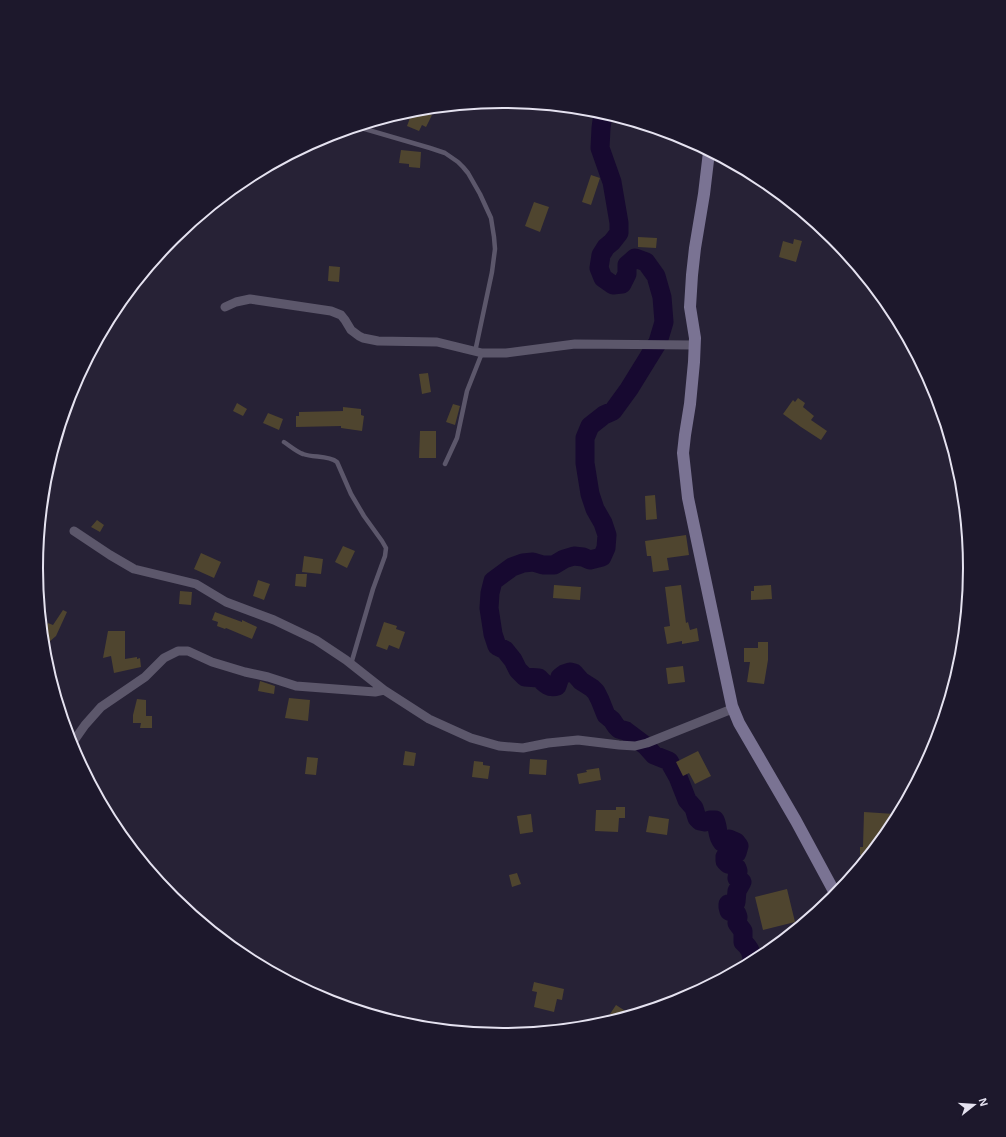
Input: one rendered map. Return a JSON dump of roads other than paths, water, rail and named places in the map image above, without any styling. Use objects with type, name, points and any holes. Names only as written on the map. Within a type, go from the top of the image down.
[{"type":"street","points":[[708,157],[695,248],[690,307],[693,323],[694,345],[690,404],[684,435],[683,453],[688,498],[732,709],[833,889]]},
{"type":"street","points":[[225,307],[236,302],[250,300],[331,311],[341,316],[351,330],[363,338],[378,342],[437,342],[478,352],[506,353],[575,344],[694,345]]},
{"type":"street","points":[[74,531],[134,569],[196,584],[226,602],[274,620],[316,640],[351,664],[384,690],[429,719],[471,738],[492,744],[511,748],[523,748],[548,743],[578,740],[619,746],[635,746],[647,743],[732,709]]},
{"type":"street","points":[[76,739],[101,706],[145,677],[164,658],[178,651],[188,651],[212,662],[245,672],[268,676],[296,686],[375,692],[384,690]]},
{"type":"lane","points":[[366,129],[438,150],[458,162],[468,173],[480,194],[492,223],[495,249],[478,352],[467,390],[457,438],[446,464]]},
{"type":"lane","points":[[284,442],[303,454],[327,458],[337,462],[351,494],[360,510],[386,548],[385,556],[373,589],[351,664]]},
{"type":"waterway","points":[[602,119],[600,148],[612,182],[619,223],[619,233],[601,255],[599,268],[603,278],[613,285],[622,284],[627,274],[627,265],[635,258],[646,262],[656,276],[662,297],[664,322],[658,342],[629,389],[613,411],[604,415],[590,426],[585,438],[585,463],[590,494],[607,535],[606,548],[602,557],[590,560],[583,557],[574,556],[564,559],[554,565],[543,565],[533,562],[523,563],[512,567],[493,581],[490,593],[489,608],[493,634],[497,646],[505,650],[513,660],[518,670],[525,677],[539,678],[547,685],[554,687],[557,686],[560,677],[570,672],[574,673],[581,681],[592,688],[596,692],[606,715],[619,729],[626,731],[646,746],[654,755],[669,761],[678,777],[687,800],[694,808],[697,818],[700,821],[705,822],[715,820],[719,837],[722,842],[729,839],[736,842],[739,846],[737,853],[734,855],[728,855],[725,857],[725,861],[737,868],[737,878],[742,882],[737,891],[736,902],[728,904],[728,907],[729,911],[737,914],[737,923],[743,931],[743,942],[752,955]]}]
